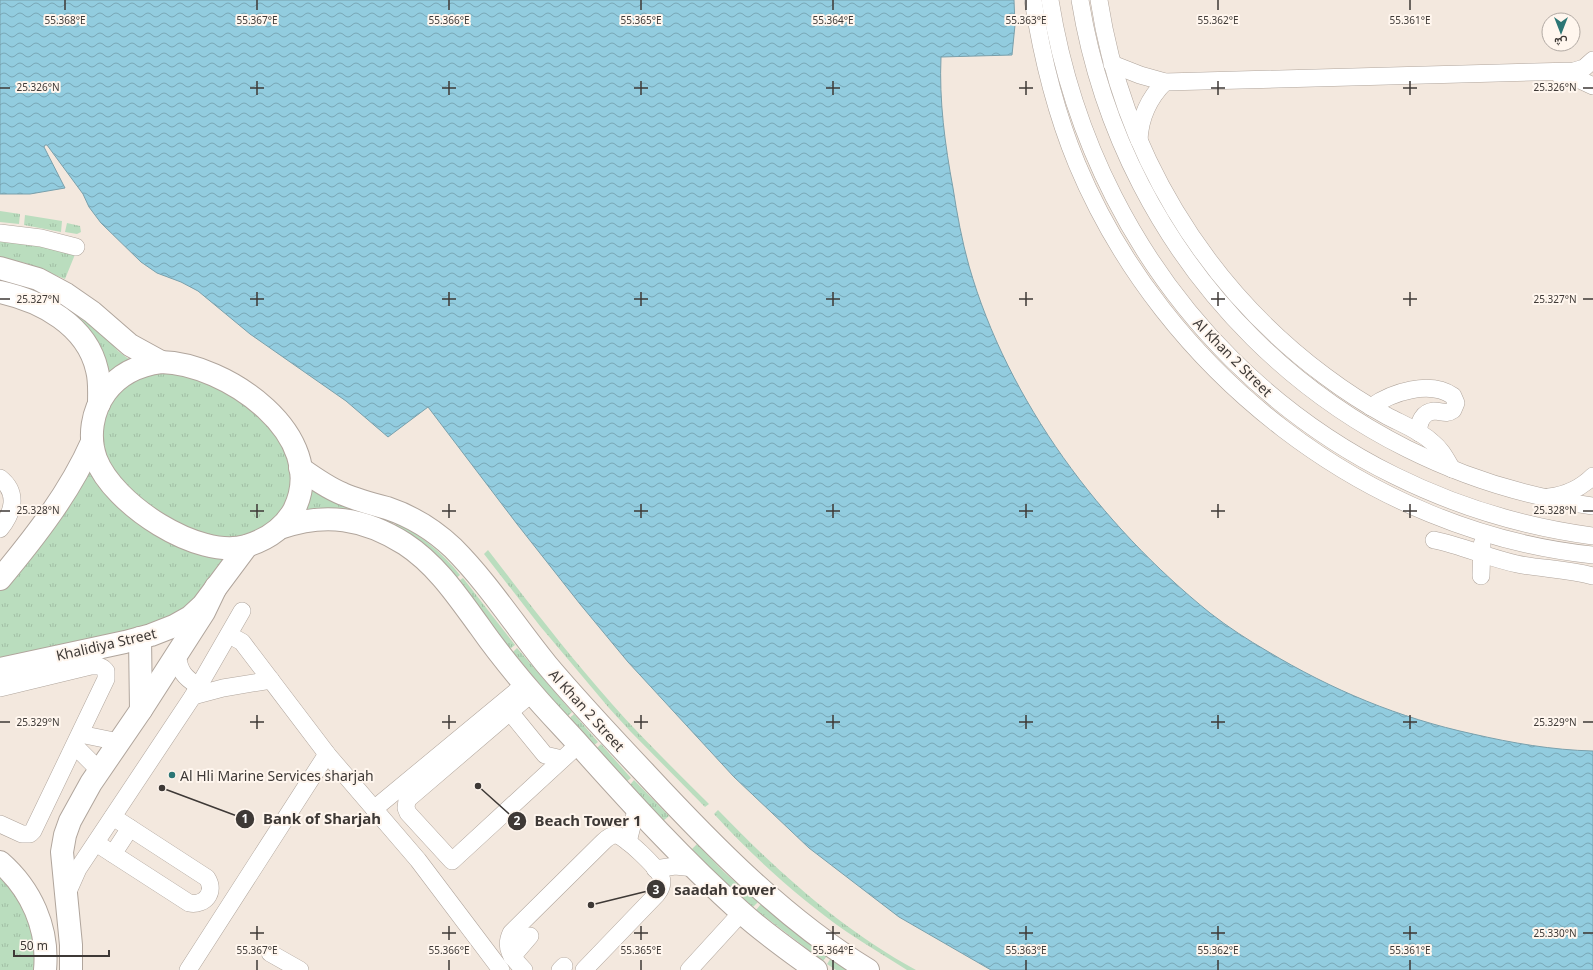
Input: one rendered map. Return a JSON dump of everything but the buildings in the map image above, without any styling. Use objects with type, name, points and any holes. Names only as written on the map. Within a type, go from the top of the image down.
[{"type":"main road","points":[[0,268],[38,279],[66,294],[92,312],[130,345],[160,362]]},
{"type":"main road","points":[[0,292],[40,305],[75,330],[89,348],[94,359],[99,382],[99,404]]},
{"type":"main road","points":[[280,528],[291,514],[299,496],[300,468],[297,451],[287,432],[253,399],[225,381],[199,369],[175,363],[160,362],[143,365],[124,374],[108,389],[99,404],[92,426],[92,442],[96,460],[105,476],[124,498],[151,520],[176,534],[210,546],[230,549],[247,546],[260,541],[280,528],[308,520],[336,519],[360,523],[372,527],[405,544],[421,556],[439,574],[528,689],[636,810],[741,913],[816,970]]},
{"type":"main road","points":[[0,579],[36,534],[69,486],[92,442]]},
{"type":"main road","name":"Al Khan 2 Street","points":[[300,468],[320,482],[341,493],[389,509],[415,520],[452,547],[473,571],[571,694],[694,826],[749,878],[786,910],[824,940],[868,970]]},
{"type":"main road","name":"Khalidiya Street","points":[[0,669],[140,638],[164,630],[190,617],[203,604],[247,546]]},
{"type":"main road","points":[[72,968],[62,852],[65,835],[76,809],[100,770],[177,655],[204,612],[216,587]]},
{"type":"main road","points":[[140,638],[141,710]]},
{"type":"main road","points":[[0,862],[23,886],[36,909],[44,934],[46,947],[45,970]]},
{"type":"street","points":[[1033,0],[1043,59],[1057,109],[1078,166],[1090,193],[1118,246],[1161,306],[1191,343],[1217,371],[1260,410],[1294,437],[1340,468],[1396,499],[1432,515],[1483,532],[1524,543],[1593,555]]},
{"type":"street","points":[[1036,22],[1044,0]]},
{"type":"street","name":"Al Khan 2 Street","points":[[1050,0],[1060,54],[1069,85],[1087,140],[1104,177],[1136,237],[1154,266],[1192,317],[1233,361],[1278,401],[1331,440],[1371,464],[1418,487],[1449,499],[1512,519],[1593,536]]},
{"type":"street","name":"Al Khan 2 Street","points":[[1080,0],[1098,80],[1115,129],[1149,201],[1167,233],[1203,284],[1246,332],[1269,354],[1319,394],[1372,429],[1428,458],[1484,481],[1542,498],[1593,506]]},
{"type":"street","points":[[1096,3],[1122,97],[1139,142],[1160,186],[1178,216],[1209,261],[1263,323],[1304,360],[1371,407],[1419,433],[1438,448],[1452,469]]},
{"type":"street","points":[[1112,64],[1140,75],[1165,82],[1574,71],[1584,68],[1593,60]]},
{"type":"street","points":[[1536,72],[1548,77],[1578,79],[1593,86]]},
{"type":"street","points":[[1139,142],[1141,125],[1146,109],[1154,94],[1165,82]]},
{"type":"street","points":[[0,233],[41,238],[76,247]]},
{"type":"street","points":[[1161,306],[1192,317]]},
{"type":"street","points":[[1371,407],[1394,394],[1410,390],[1437,390],[1453,396],[1456,403],[1453,410],[1446,413],[1433,411],[1424,415],[1419,423],[1419,433]]},
{"type":"street","points":[[1278,401],[1294,437]]},
{"type":"street","points":[[1542,498],[1562,494],[1581,487],[1593,476]]},
{"type":"street","points":[[0,478],[10,490],[12,506],[7,520],[0,529]]},
{"type":"street","points":[[1481,576],[1483,532]]},
{"type":"street","points":[[1434,540],[1517,564],[1593,576]]},
{"type":"street","points":[[66,896],[73,878],[192,687],[228,636],[242,611]]},
{"type":"street","points":[[228,636],[242,642],[327,754],[418,860],[479,943],[501,970]]},
{"type":"street","points":[[177,655],[180,666],[192,687]]},
{"type":"street","points":[[0,688],[91,666],[99,666],[106,671],[106,679],[33,831],[30,834],[22,834],[0,824]]},
{"type":"street","points":[[161,679],[179,676],[192,687],[223,688],[271,680]]},
{"type":"street","points":[[452,861],[408,813],[406,808],[407,800],[510,712],[528,689]]},
{"type":"street","points":[[374,808],[528,689]]},
{"type":"street","points":[[510,712],[545,755],[562,760]]},
{"type":"street","points":[[77,740],[119,742]]},
{"type":"street","points":[[77,740],[100,770]]},
{"type":"street","points":[[433,879],[578,745]]},
{"type":"street","points":[[188,970],[327,754]]},
{"type":"street","points":[[628,842],[636,810]]},
{"type":"street","points":[[96,843],[189,903],[199,904],[208,898],[211,887],[207,878],[112,817]]},
{"type":"street","points":[[112,854],[130,828]]},
{"type":"street","points":[[524,970],[512,957],[508,947],[511,934],[603,842],[612,836],[617,835],[628,842],[656,869],[661,878],[662,884],[657,894],[584,970]]},
{"type":"street","points":[[418,860],[437,845]]},
{"type":"street","points":[[656,869],[676,866],[695,868]]},
{"type":"street","points":[[689,970],[741,913]]},
{"type":"street","points":[[512,957],[530,936]]},
{"type":"street","points":[[270,953],[300,970]]},
{"type":"green space","points":[[0,211],[20,214],[19,224],[0,222]]},
{"type":"green space","points":[[25,215],[62,221],[61,232],[24,225]]},
{"type":"green space","points":[[67,223],[80,226],[81,232],[77,234],[65,232]]},
{"type":"green space","points":[[0,239],[76,252],[65,279],[25,263],[0,257]]},
{"type":"green space","points":[[56,297],[106,337],[118,351],[130,360],[109,375],[102,352],[95,338],[77,317],[54,302]]},
{"type":"green space","points":[[159,372],[183,374],[216,388],[249,409],[264,422],[277,437],[286,453],[291,470],[290,488],[287,498],[283,508],[273,520],[247,536],[225,538],[202,534],[179,524],[157,511],[137,495],[120,478],[105,457],[103,435],[106,413],[118,393],[127,385],[141,377]]},
{"type":"green space","points":[[91,468],[228,558],[203,591],[178,613],[154,625],[0,659],[0,591],[10,580]]},
{"type":"green space","points":[[309,484],[394,520],[390,527],[313,510],[303,510]]},
{"type":"green space","points":[[397,522],[415,533],[431,546],[446,559],[460,575],[455,579],[393,529]]},
{"type":"green space","points":[[488,550],[564,647],[612,704],[709,804],[705,807],[609,708],[540,626],[484,554]]},
{"type":"green space","points":[[463,578],[515,645],[510,649],[457,582]]},
{"type":"green space","points":[[517,648],[572,712],[567,717],[513,652]]},
{"type":"green space","points":[[574,714],[598,742],[593,746],[569,719]]},
{"type":"green space","points":[[601,744],[631,778],[626,782],[596,749]]},
{"type":"green space","points":[[634,780],[669,816],[663,821],[629,786]]},
{"type":"green space","points":[[718,810],[763,855],[811,898],[888,954],[916,970],[907,970],[862,942],[829,919],[794,891],[761,862],[729,830],[714,814]]},
{"type":"green space","points":[[697,844],[724,872],[758,902],[753,907],[721,879],[692,849]]},
{"type":"green space","points":[[0,872],[4,876],[31,921],[37,970],[0,970]]},
{"type":"green space","points":[[761,904],[827,956],[823,961],[756,910]]},
{"type":"green space","points":[[831,958],[848,970],[836,970],[827,964]]},
{"type":"water","points":[[0,0],[1014,0],[1015,25],[1012,55],[941,57],[941,90],[947,155],[960,227],[969,266],[986,316],[1008,365],[1034,412],[1063,458],[1096,500],[1132,541],[1170,578],[1210,613],[1260,647],[1291,665],[1341,690],[1392,711],[1419,720],[1473,734],[1517,743],[1547,748],[1593,751],[1593,970],[991,970],[899,917],[809,848],[734,777],[628,662],[580,604],[428,407],[388,437],[346,401],[250,334],[198,291],[181,282],[157,273],[141,262],[101,223],[89,207],[83,194],[47,145],[44,147],[65,188],[30,194],[0,194]]},
{"type":"place","name":"Al Hli Marine Services sharjah","points":[[172,775]]},
{"type":"place","name":"Beach Tower 1","points":[[478,786]]},
{"type":"place","name":"Bank of Sharjah","points":[[162,788]]},
{"type":"place","name":"saadah tower","points":[[591,905]]}]
